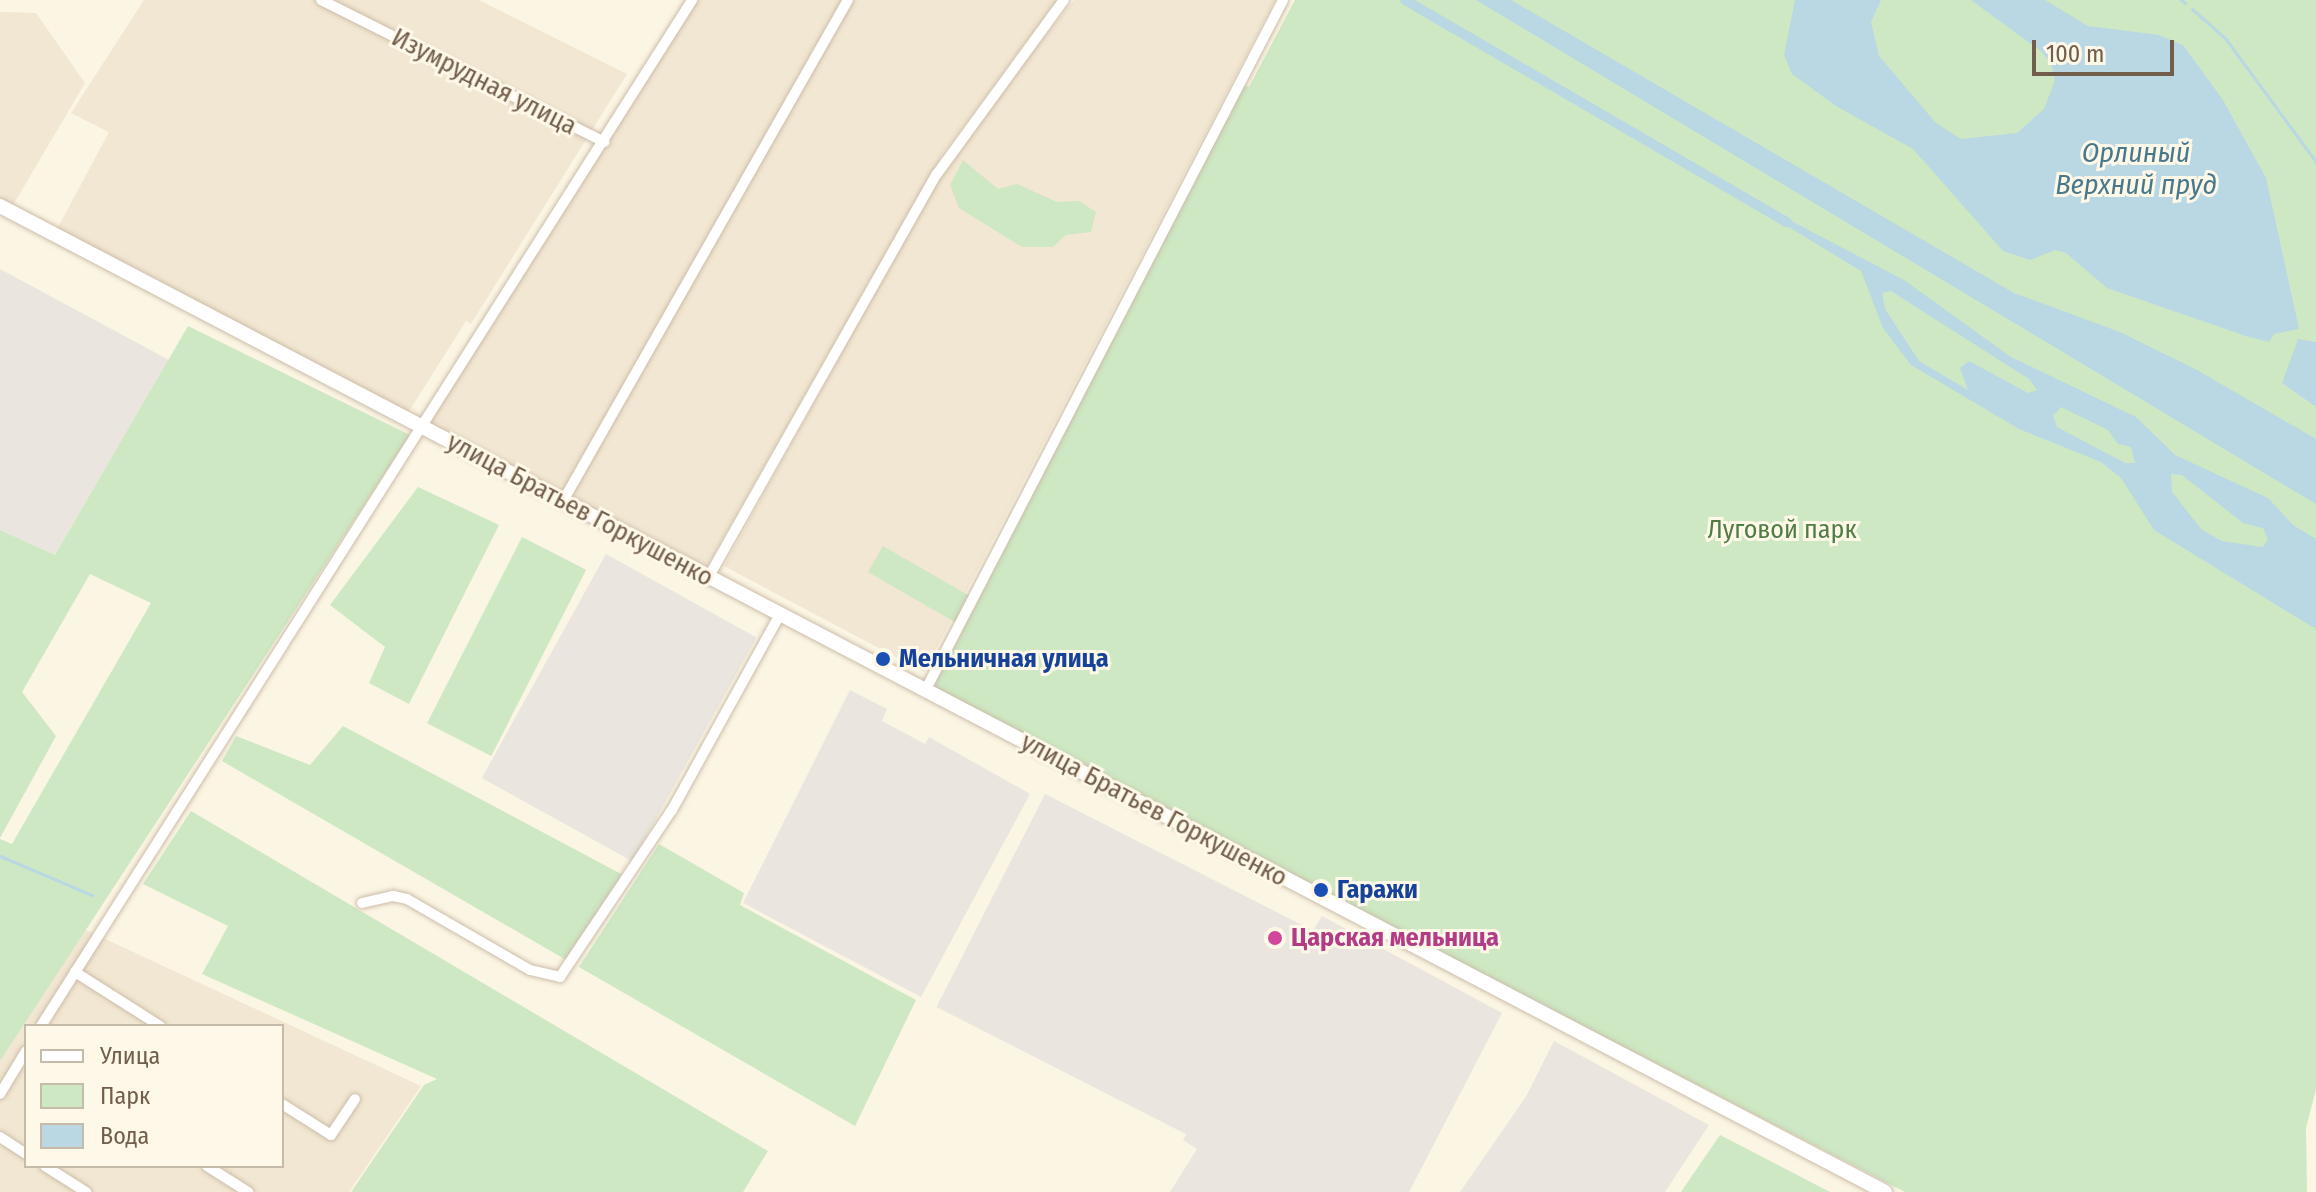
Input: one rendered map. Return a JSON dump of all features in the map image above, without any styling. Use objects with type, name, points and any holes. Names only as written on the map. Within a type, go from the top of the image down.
[{"type":"street","name":"Изумрудная улица","points":[[321,0],[604,142]]},
{"type":"street","points":[[42,1024],[692,0]]},
{"type":"street","points":[[563,501],[848,0]]},
{"type":"street","points":[[708,578],[937,174],[1064,0]]},
{"type":"street","points":[[925,691],[1283,0]]},
{"type":"street","name":"улица Братьев Горкушенко","points":[[0,206],[1885,1192]]},
{"type":"street","points":[[362,903],[393,896],[407,899],[530,970],[560,977],[672,810],[779,616]]},
{"type":"street","points":[[75,972],[157,1024]]},
{"type":"street","points":[[0,1094],[24,1054]]},
{"type":"street","points":[[284,1105],[331,1135],[355,1099]]},
{"type":"street","points":[[0,1137],[24,1153]]},
{"type":"street","points":[[48,1168],[86,1192]]},
{"type":"street","points":[[210,1168],[248,1192]]},
{"type":"shaded area","points":[[144,0],[479,0],[627,74],[471,324],[466,321],[408,413],[56,231],[109,132],[71,113]]},
{"type":"shaded area","points":[[685,0],[1057,0],[942,155],[707,566],[424,427]]},
{"type":"shaded area","points":[[1074,0],[1275,0],[924,672],[724,566],[953,152]]},
{"type":"shaded area","points":[[0,12],[36,13],[85,83],[13,205],[0,198]]},
{"type":"shaded area","points":[[0,269],[169,360],[55,555],[0,530]]},
{"type":"shaded area","points":[[606,554],[756,637],[632,861],[482,778]]},
{"type":"shaded area","points":[[850,690],[887,709],[882,721],[925,744],[929,737],[1030,794],[921,997],[743,903]]},
{"type":"shaded area","points":[[1045,794],[1311,930],[1203,1143],[936,1007]]},
{"type":"shaded area","points":[[1322,916],[1502,1013],[1409,1192],[1170,1192],[1197,1149],[1183,1140]]},
{"type":"shaded area","points":[[84,929],[421,1086],[349,1192],[0,1192],[0,1061]]},
{"type":"shaded area","points":[[1554,1041],[1709,1125],[1665,1192],[1460,1192],[1527,1095]]},
{"type":"green space","name":"Луговой парк","points":[[1295,0],[2316,0],[2316,1089],[2306,1128],[2307,1192],[1905,1192],[932,690],[1244,85],[1249,87]]},
{"type":"green space","points":[[963,160],[998,189],[1017,184],[1057,202],[1079,201],[1096,212],[1091,232],[1066,235],[1053,247],[1022,247],[959,208],[950,185]]},
{"type":"green space","points":[[188,326],[410,435],[0,1061],[0,839],[12,844],[151,603],[90,574],[22,692],[56,736],[0,838],[0,530],[55,555]]},
{"type":"green space","points":[[418,487],[499,525],[409,704],[369,683],[385,647],[330,605]]},
{"type":"green space","points":[[522,537],[586,570],[491,756],[427,723]]},
{"type":"green space","points":[[883,546],[970,596],[955,622],[868,572]]},
{"type":"green space","points":[[343,726],[623,875],[568,961],[222,761],[236,736],[310,765]]},
{"type":"green space","points":[[191,811],[768,1151],[743,1192],[351,1192],[424,1085],[437,1079],[202,974],[228,926],[143,884]]},
{"type":"green space","points":[[659,844],[744,893],[740,905],[916,1000],[855,1126],[579,967]]},
{"type":"green space","points":[[1720,1135],[1830,1192],[1681,1192]]},
{"type":"water","points":[[1476,0],[1511,0],[2014,293],[2120,332],[2197,370],[2316,439],[2316,504]]},
{"type":"water","name":"Орлиный Верхний пруд","points":[[1795,0],[1881,0],[1871,22],[1879,56],[1936,123],[1961,139],[2017,133],[2044,109],[2055,80],[2051,63],[2041,51],[1971,0],[2045,0],[2088,26],[2159,35],[2183,45],[2223,100],[2266,178],[2299,329],[2274,334],[2269,342],[2246,336],[2107,288],[2066,253],[2055,250],[2030,260],[2003,251],[1913,149],[1836,106],[1792,74],[1784,55]]},
{"type":"water","points":[[1776,213],[1904,280],[2011,357],[2136,417],[2175,455],[2268,498],[2293,525],[2316,539],[2316,629],[2154,530],[2121,478],[2101,462],[2019,429],[1911,365],[1883,328],[1861,271],[1774,218]],"holes":[[[1891,291],[2029,379],[2037,390],[2028,393],[1969,361],[1960,368],[1968,390],[1919,361],[1885,309],[1882,293]],[[2061,407],[2108,430],[2118,444],[2131,447],[2135,463],[2125,463],[2057,427],[2053,416]],[[2171,474],[2182,475],[2243,523],[2263,528],[2268,539],[2263,547],[2222,541],[2201,529],[2172,492]]]},
{"type":"water","points":[[2298,339],[2316,342],[2316,407],[2282,383]]},
{"type":"waterway","points":[[1405,0],[1787,222]]},
{"type":"waterway","points":[[2181,0],[2185,3]]},
{"type":"waterway","points":[[2192,9],[2225,38],[2316,162]]},
{"type":"waterway","points":[[0,856],[92,895]]},
{"type":"place","name":"Мельничная улица","points":[[883,659]]},
{"type":"place","name":"Гаражи","points":[[1321,890]]},
{"type":"place","name":"Царская мельница","points":[[1275,938]]}]
